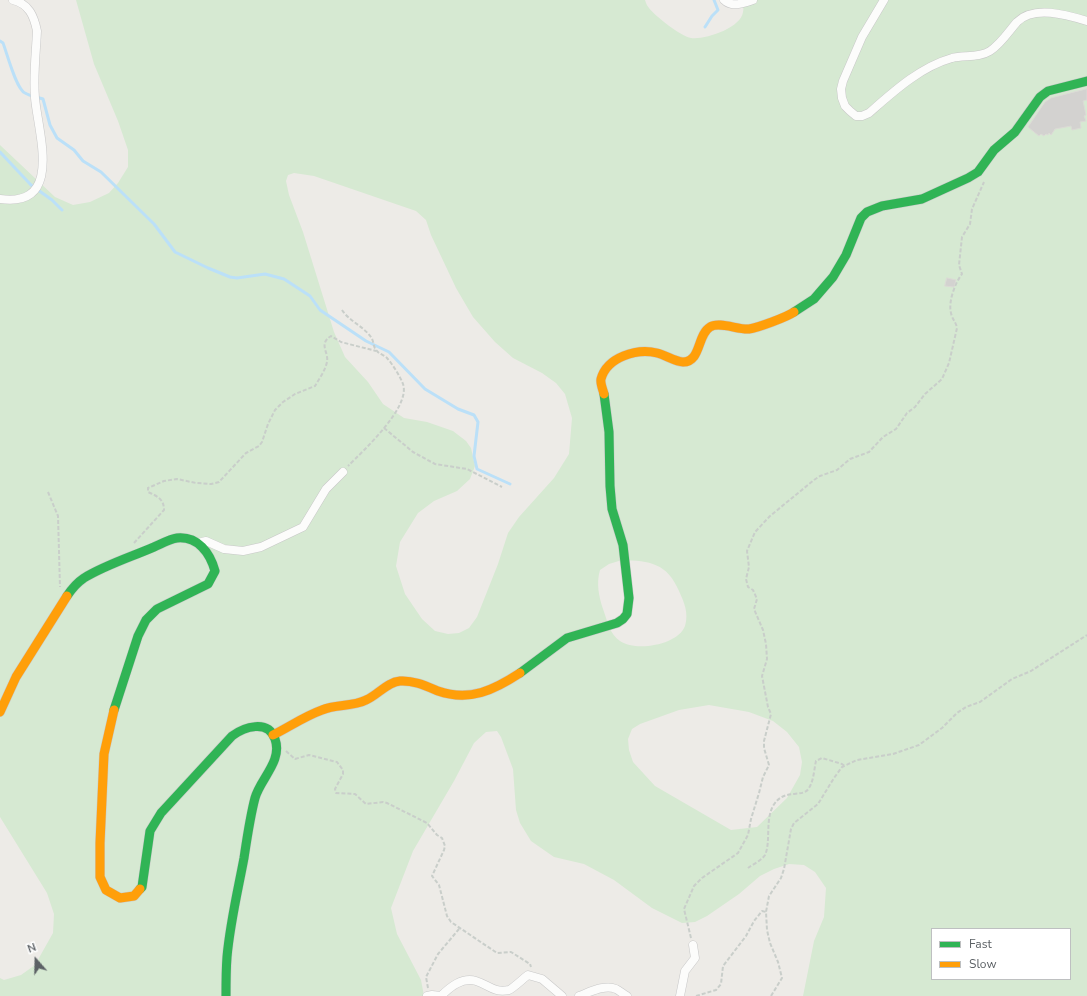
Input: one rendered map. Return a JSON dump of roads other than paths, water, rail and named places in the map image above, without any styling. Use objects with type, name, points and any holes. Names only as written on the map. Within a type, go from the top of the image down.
[{"type":"street","points":[[0,199],[8,200],[21,198],[31,194],[36,187],[43,170],[41,133],[35,98],[36,23],[29,8],[22,3],[13,0]]},
{"type":"street","points":[[724,0],[736,5],[753,0]]},
{"type":"street","points":[[884,0],[862,37],[841,89],[845,106],[856,116],[862,116],[869,113],[908,81],[930,68],[951,58],[979,55],[990,51],[1003,39],[1018,21],[1025,16],[1034,13],[1046,13],[1087,22]]},
{"type":"street","points":[[273,734],[321,710],[337,705],[354,704],[366,700],[382,689],[399,681],[412,682],[443,693],[454,695],[465,696],[478,694],[493,689],[512,678],[568,638],[613,625],[622,620],[626,616],[629,609],[629,598],[622,541],[615,524],[612,511],[609,480],[610,448],[608,418],[601,380],[610,364],[621,357],[632,353],[647,352],[657,353],[683,362],[689,360],[696,354],[703,334],[708,328],[714,325],[749,329],[788,316],[814,299],[834,278],[846,255],[861,218],[867,212],[882,206],[922,199],[968,178],[978,172],[994,150],[1015,132],[1040,97],[1048,91],[1087,81]]},
{"type":"street","points":[[198,543],[206,541],[224,549],[243,550],[261,547],[303,527],[326,489],[342,472]]},
{"type":"street","points":[[0,712],[16,677],[65,598],[82,578],[100,569],[176,538],[186,538],[198,543],[209,554],[215,572],[208,584],[157,609],[146,620],[138,636],[114,710],[104,754],[100,877],[106,890],[120,898],[134,896],[142,887],[150,831],[161,813],[238,730],[251,726],[261,727],[270,731],[273,734],[277,746],[276,756],[259,786],[255,797],[228,948],[226,996]]},
{"type":"street","points":[[680,996],[685,971],[695,958],[693,945]]},
{"type":"street","points":[[428,996],[432,994],[441,996],[457,982],[467,980],[476,981],[494,990],[509,990],[528,975],[542,979],[562,996]]},
{"type":"street","points":[[579,996],[603,988],[617,989],[627,996]]},
{"type":"waterway","points":[[705,27],[718,10],[714,0]]},
{"type":"waterway","points":[[0,41],[3,43],[18,85],[25,93],[43,99],[50,125],[57,138],[74,150],[83,161],[101,172],[154,224],[175,252],[230,277],[237,278],[265,274],[284,279],[310,296],[320,310],[366,341],[389,352],[425,389],[458,409],[474,415],[478,422],[474,456],[477,469],[510,484]]},
{"type":"waterway","points":[[0,152],[31,185],[52,200],[62,210]]}]
